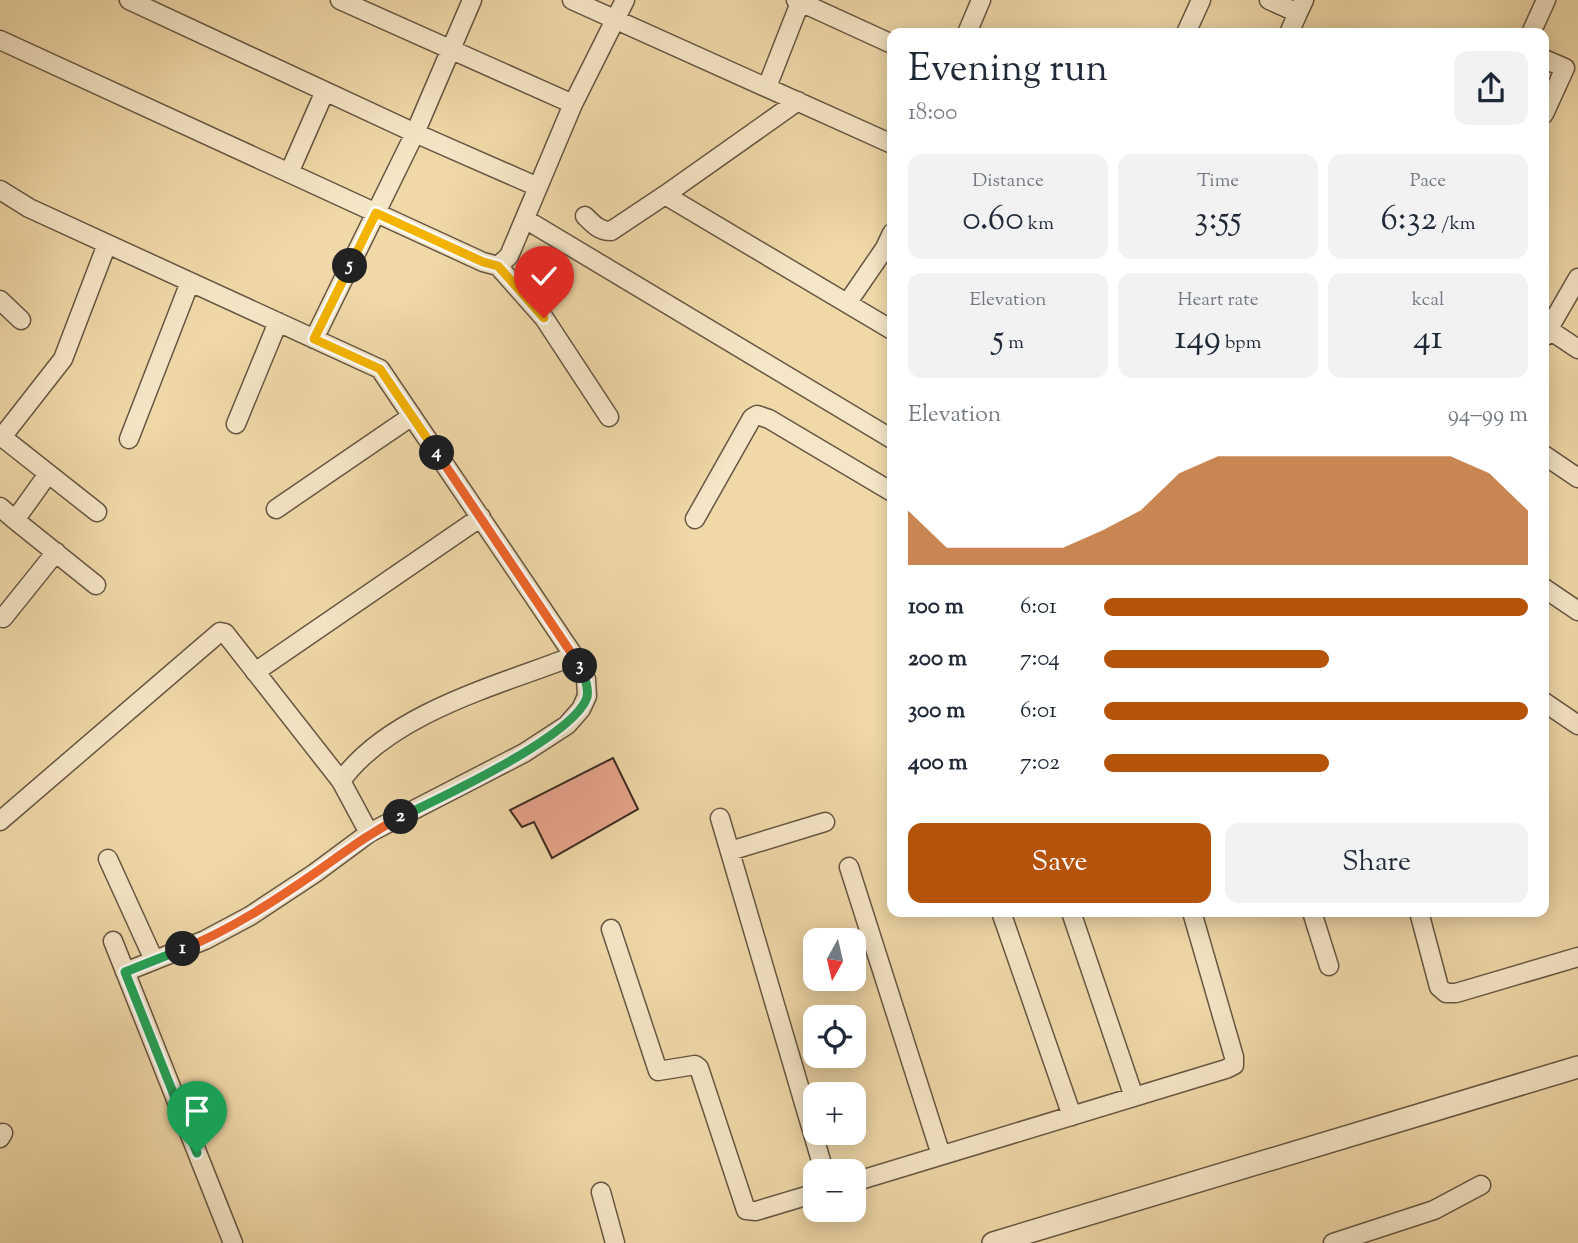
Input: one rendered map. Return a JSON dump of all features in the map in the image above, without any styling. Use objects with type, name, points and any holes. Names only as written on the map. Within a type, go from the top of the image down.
[{"type":"street","points":[[129,0],[538,187]]},
{"type":"street","points":[[340,0],[573,104]]},
{"type":"street","points":[[314,339],[415,133],[472,0]]},
{"type":"street","points":[[572,0],[887,142]]},
{"type":"street","points":[[498,266],[509,256],[573,104],[625,0]]},
{"type":"street","points":[[969,28],[981,0]]},
{"type":"street","points":[[1188,28],[1201,0]]},
{"type":"street","points":[[1269,0],[1301,7],[1291,28]]},
{"type":"street","points":[[1533,28],[1546,0]]},
{"type":"street","points":[[767,87],[799,1],[887,42]]},
{"type":"street","points":[[0,40],[483,262],[498,266],[544,318],[609,417]]},
{"type":"street","points":[[1549,61],[1571,71],[1549,106]]},
{"type":"street","points":[[289,173],[325,91]]},
{"type":"street","points":[[585,216],[603,231],[611,231],[798,101]]},
{"type":"street","points":[[0,190],[29,208],[380,369],[574,656],[586,679],[587,696],[581,709],[567,725],[524,753],[369,833],[250,916],[205,940],[125,972]]},
{"type":"street","points":[[666,195],[887,327]]},
{"type":"street","points":[[525,219],[887,436]]},
{"type":"street","points":[[97,512],[1,437],[63,359],[107,244]]},
{"type":"street","points":[[848,302],[887,244]]},
{"type":"street","points":[[1549,328],[1578,278]]},
{"type":"street","points":[[129,439],[190,282]]},
{"type":"street","points":[[2,306],[21,320]]},
{"type":"street","points":[[236,425],[278,322]]},
{"type":"street","points":[[1549,334],[1578,349]]},
{"type":"street","points":[[695,519],[752,418],[757,415],[769,419],[887,489]]},
{"type":"street","points":[[276,509],[412,416]]},
{"type":"street","points":[[1549,458],[1578,478]]},
{"type":"street","points":[[15,520],[48,474]]},
{"type":"street","points":[[0,507],[96,585]]},
{"type":"street","points":[[255,672],[481,517]]},
{"type":"street","points":[[1,619],[56,552]]},
{"type":"street","points":[[1549,591],[1578,611]]},
{"type":"street","points":[[0,821],[220,632],[225,633],[341,781],[369,833]]},
{"type":"street","points":[[341,781],[362,755],[392,733],[426,714],[574,656]]},
{"type":"street","points":[[1549,705],[1578,725]]},
{"type":"street","points":[[720,818],[820,1159]]},
{"type":"street","points":[[730,851],[825,822]]},
{"type":"street","points":[[108,859],[154,960]]},
{"type":"street","points":[[849,867],[941,1155]]},
{"type":"street","points":[[1003,917],[1072,1116]]},
{"type":"street","points":[[1072,917],[1134,1097]]},
{"type":"street","points":[[866,1178],[1234,1065],[1193,917]]},
{"type":"street","points":[[1314,917],[1329,967]]},
{"type":"street","points":[[1420,917],[1439,987],[1446,993],[1456,993],[1578,957]]},
{"type":"street","points":[[611,929],[657,1070],[695,1065],[699,1068],[746,1210],[756,1211],[803,1197]]},
{"type":"street","points":[[113,941],[233,1243]]},
{"type":"street","points":[[993,1243],[1578,1067]]},
{"type":"street","points":[[1333,1243],[1434,1210],[1481,1185]]},
{"type":"street","points":[[601,1192],[615,1243]]},
{"type":"building","points":[[613,758],[638,809],[552,858],[534,822],[522,827],[510,810]]},
{"type":"route","points":[[197,1153],[125,972],[205,940],[250,916],[369,833],[524,753],[567,725],[581,709],[587,696],[586,679],[574,656],[380,369],[314,339],[376,213],[483,262],[498,266],[544,318]]}]
